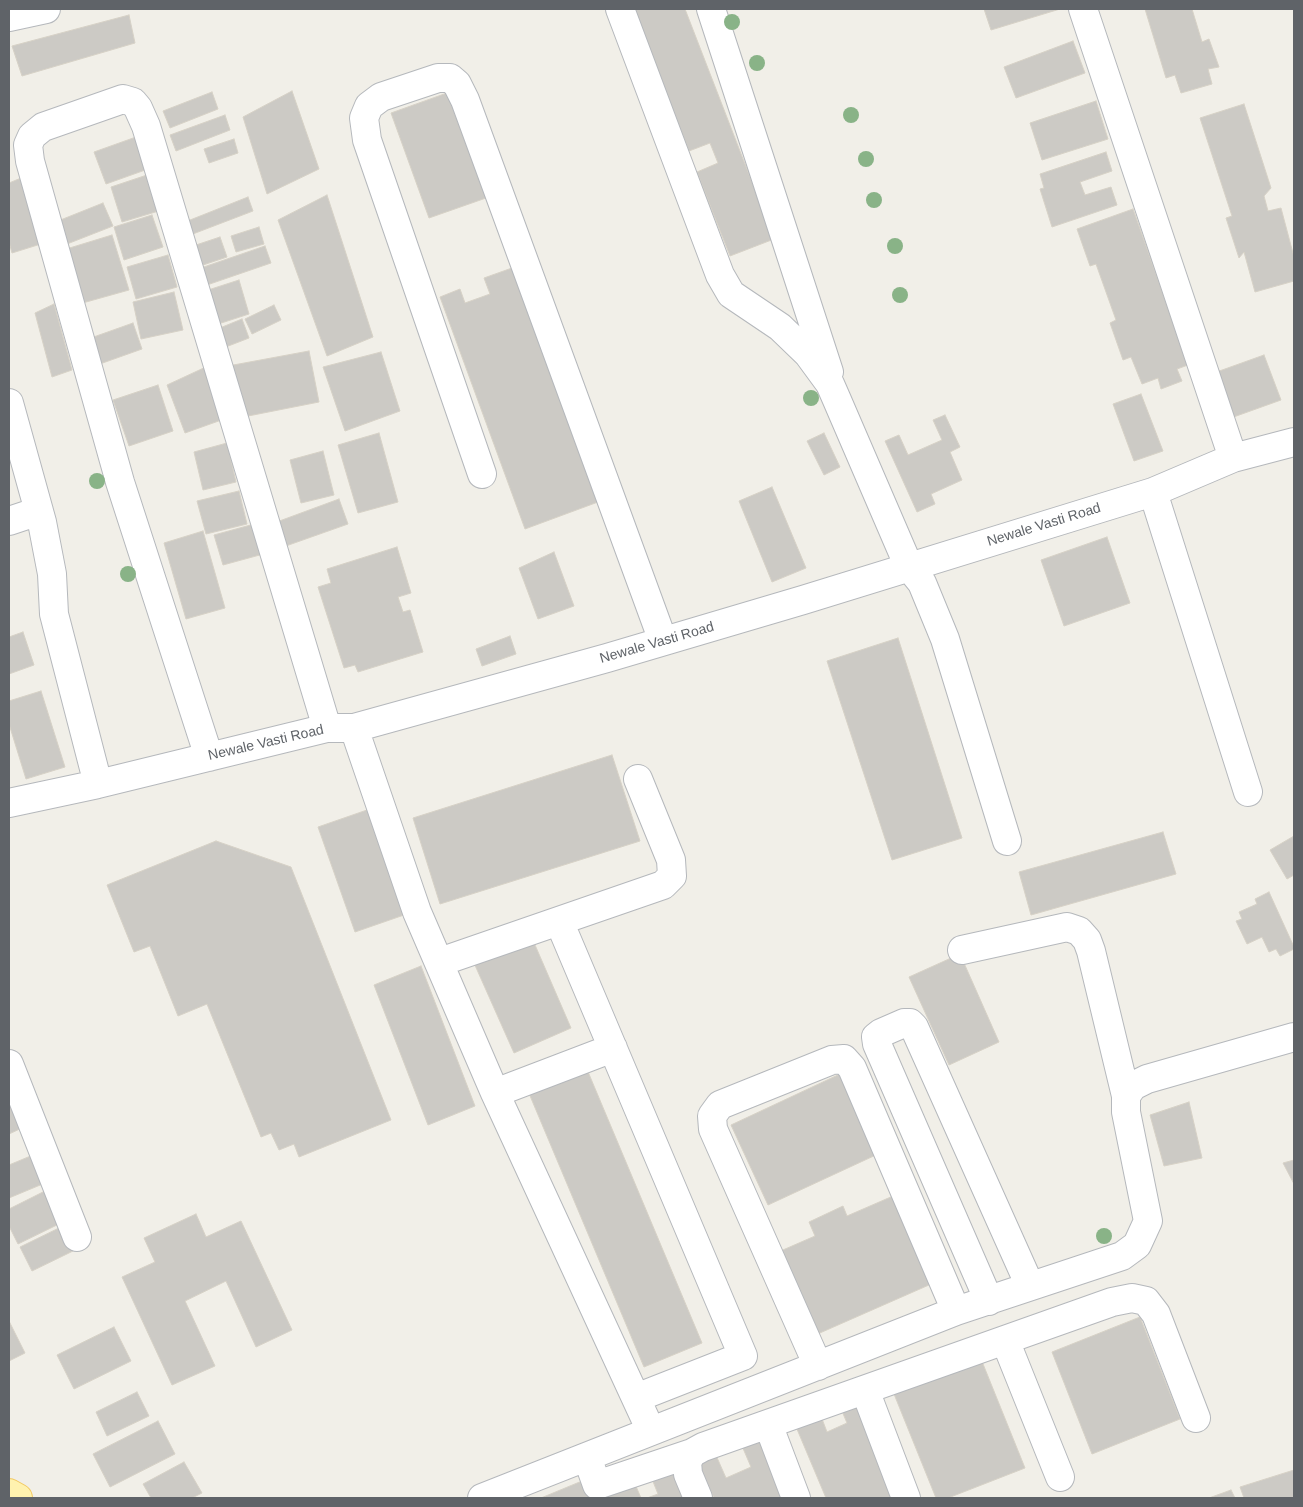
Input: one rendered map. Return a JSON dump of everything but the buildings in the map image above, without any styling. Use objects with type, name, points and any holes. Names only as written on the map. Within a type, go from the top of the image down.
[{"type":"main road","points":[[9,1493],[18,1498]]},
{"type":"street","points":[[9,17],[46,9]]},
{"type":"street","points":[[620,9],[720,275],[731,294],[780,327],[808,354],[830,384],[838,400],[909,567],[922,583],[945,639],[1007,841]]},
{"type":"street","points":[[711,9],[838,400]]},
{"type":"street","points":[[1083,9],[1233,458]]},
{"type":"street","points":[[482,474],[367,140],[364,118],[369,106],[381,97],[438,78],[450,78],[457,84],[465,100],[663,641]]},
{"type":"street","points":[[209,757],[120,482],[30,161],[28,145],[32,136],[43,127],[123,99],[133,102],[138,108],[146,126],[340,728],[495,1093],[651,1431]]},
{"type":"street","points":[[9,404],[39,511],[52,574],[54,614],[98,784]]},
{"type":"street","name":"Newale Vasti Road","points":[[9,803],[340,728],[663,641],[1153,492],[1233,458],[1294,442]]},
{"type":"street","points":[[1153,492],[1248,792]]},
{"type":"street","points":[[9,521],[39,511]]},
{"type":"street","points":[[440,962],[663,884],[672,876],[671,860],[638,779]]},
{"type":"street","points":[[560,921],[743,1356],[636,1398]]},
{"type":"street","points":[[482,1498],[956,1311],[1122,1256],[1137,1246],[1148,1221],[1126,1112],[1126,1096],[1087,940],[1079,931],[1067,927],[962,950]]},
{"type":"street","points":[[989,1301],[877,1044],[876,1037],[904,1023],[910,1023],[914,1027],[1030,1286]]},
{"type":"street","points":[[1126,1096],[1133,1086],[1147,1079],[1294,1037]]},
{"type":"street","points":[[495,1093],[613,1048]]},
{"type":"street","points":[[818,1366],[713,1129],[712,1116],[720,1106],[832,1060],[844,1060],[852,1068],[956,1311]]},
{"type":"street","points":[[9,1064],[77,1236]]},
{"type":"street","points":[[587,1457],[599,1492],[768,1424],[1112,1302],[1132,1298],[1146,1301],[1156,1314],[1196,1418]]},
{"type":"street","points":[[893,1336],[909,1374]]},
{"type":"street","points":[[1005,1340],[1060,1477]]},
{"type":"street","points":[[865,1390],[906,1498]]},
{"type":"street","points":[[768,1424],[796,1498]]},
{"type":"street","points":[[692,1453],[687,1462],[688,1474],[698,1498]]}]
